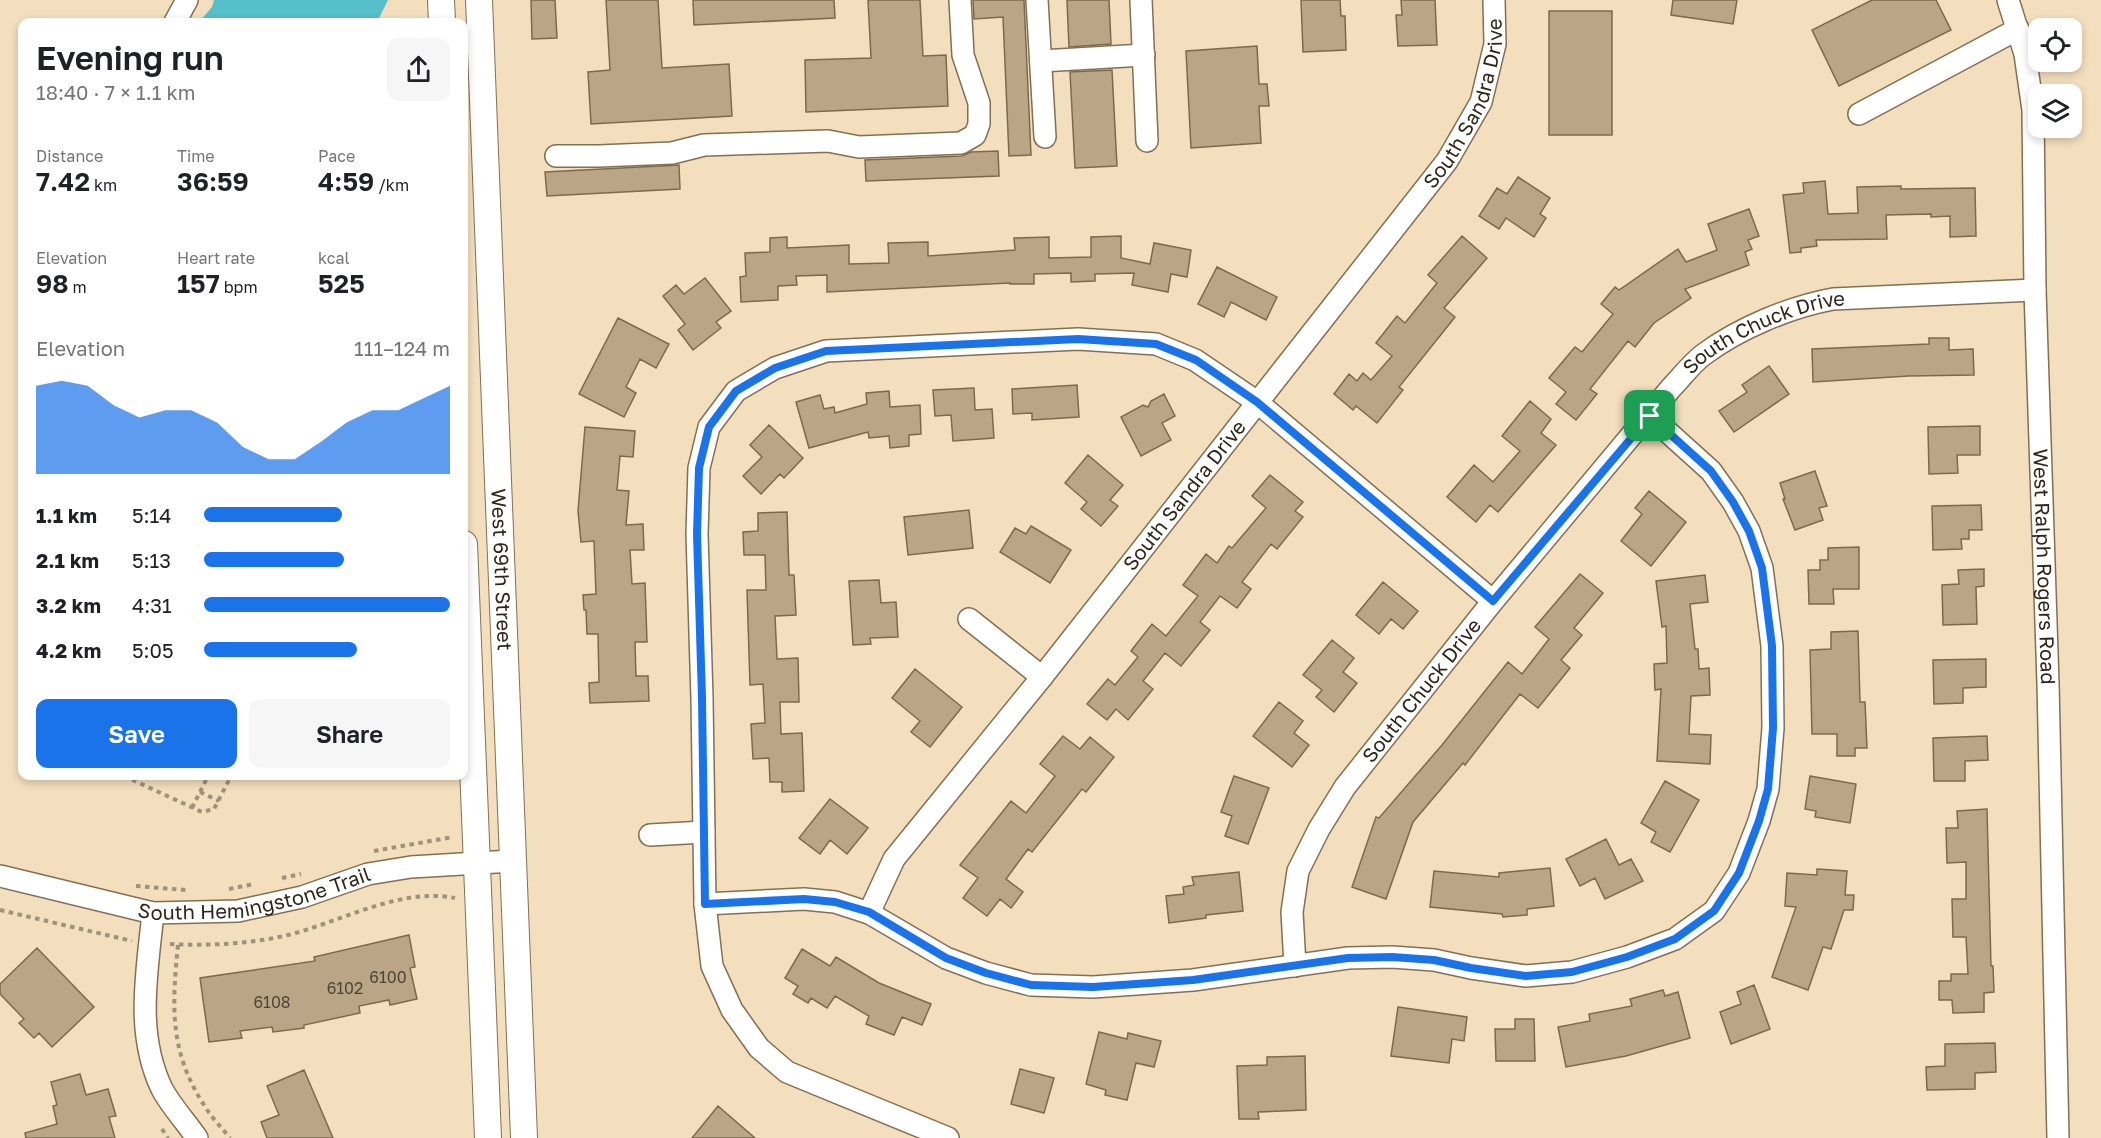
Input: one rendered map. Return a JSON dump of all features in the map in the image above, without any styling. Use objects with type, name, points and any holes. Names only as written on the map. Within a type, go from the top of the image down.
[{"type":"main road","points":[[441,0],[442,18]]},
{"type":"main road","name":"West 69th Street","points":[[479,0],[524,1138]]},
{"type":"main road","name":"West 69th Street","points":[[468,661],[488,1138]]},
{"type":"street","points":[[177,18],[187,0]]},
{"type":"street","points":[[556,156],[672,153],[704,145],[828,141],[859,147],[961,143],[975,135],[979,124],[979,103],[963,55],[960,0]]},
{"type":"street","points":[[1037,0],[1045,137]]},
{"type":"street","points":[[1141,0],[1147,141]]},
{"type":"street","name":"South Sandra Drive","points":[[869,912],[894,859],[1042,677],[1452,152],[1481,102],[1495,44],[1494,0]]},
{"type":"street","name":"West Ralph Rogers Road","points":[[2008,0],[2025,54],[2033,110],[2035,290],[2048,683],[2058,1138]]},
{"type":"street","points":[[1859,114],[2018,29]]},
{"type":"street","points":[[1041,61],[1144,55]]},
{"type":"street","name":"South Chuck Drive","points":[[1295,966],[1292,912],[1298,871],[1319,829],[1345,787],[1493,601],[1650,416],[1671,388],[1702,356],[1776,316],[1807,304],[1833,298],[2035,290]]},
{"type":"street","points":[[948,1138],[787,1072],[759,1048],[732,1010],[712,966],[705,904],[697,534],[699,468],[709,427],[736,391],[775,368],[826,351],[1078,339],[1156,344],[1196,360],[1257,402],[1493,601]]},
{"type":"street","points":[[705,904],[804,899],[835,902],[869,912],[946,958],[986,973],[1031,985],[1093,987],[1193,980],[1348,958],[1392,957],[1434,960],[1526,976],[1572,972],[1627,957],[1675,939],[1714,911],[1739,873],[1759,821],[1768,789],[1772,738],[1772,646],[1762,568],[1749,531],[1733,502],[1711,471],[1650,416]]},
{"type":"street","points":[[969,619],[1042,677]]},
{"type":"street","points":[[650,835],[704,832]]},
{"type":"street","name":"South Hemingstone Trail","points":[[0,876],[153,913],[238,911],[302,897],[368,874],[411,867],[512,861]]},
{"type":"street","points":[[153,913],[143,1006],[146,1043],[163,1090],[197,1138]]},
{"type":"path","points":[[132,780],[202,812],[214,809],[229,780]]},
{"type":"path","points":[[192,808],[206,780]]},
{"type":"path","points":[[200,792],[219,801]]},
{"type":"path","points":[[366,853],[453,837]]},
{"type":"path","points":[[277,879],[306,873]]},
{"type":"path","points":[[220,889],[259,884]]},
{"type":"path","points":[[132,886],[198,890]]},
{"type":"path","points":[[178,945],[173,999],[176,1038],[184,1068],[204,1106],[230,1138]]},
{"type":"water","points":[[214,0],[388,0],[379,18],[202,18],[212,7]]},
{"type":"building","points":[[531,0],[555,0],[557,38],[532,39]]},
{"type":"building","points":[[606,0],[658,0],[662,68],[729,64],[732,116],[591,124],[588,72],[610,70]]},
{"type":"building","points":[[693,0],[834,0],[835,18],[694,25]]},
{"type":"building","points":[[868,0],[920,0],[923,56],[946,55],[948,106],[806,112],[805,60],[871,58]]},
{"type":"building","points":[[973,0],[1024,0],[1031,155],[1009,156],[1003,17],[974,19]]},
{"type":"building","points":[[1067,0],[1109,0],[1111,44],[1069,47]]},
{"type":"building","points":[[1301,0],[1340,0],[1341,16],[1345,16],[1346,50],[1303,52]]},
{"type":"building","points":[[1401,0],[1435,0],[1437,45],[1398,46],[1396,15],[1402,15]]},
{"type":"building","points":[[1673,0],[1737,0],[1733,24],[1671,15]]},
{"type":"building","points":[[1872,0],[1936,0],[1951,30],[1839,86],[1812,30]]},
{"type":"building","points":[[1549,11],[1612,11],[1612,135],[1549,135]]},
{"type":"building","points":[[1257,46],[1259,84],[1267,84],[1269,106],[1259,106],[1261,143],[1191,148],[1186,51]]},
{"type":"building","points":[[1112,70],[1117,166],[1075,168],[1070,72]]},
{"type":"building","points":[[998,151],[999,176],[866,181],[865,160],[962,156],[971,152]]},
{"type":"building","points":[[679,165],[680,189],[547,196],[545,172]]},
{"type":"building","points":[[1518,177],[1550,198],[1540,214],[1546,218],[1534,237],[1506,218],[1499,229],[1479,216],[1497,188],[1507,194]]},
{"type":"building","points":[[1825,181],[1828,214],[1858,213],[1857,187],[1975,188],[1976,236],[1950,237],[1950,216],[1886,215],[1887,239],[1816,240],[1817,246],[1801,248],[1801,252],[1790,253],[1783,195],[1804,193],[1803,183]]},
{"type":"building","points":[[1749,209],[1759,236],[1748,240],[1752,249],[1745,252],[1749,265],[1685,289],[1691,298],[1654,323],[1635,347],[1628,341],[1590,389],[1597,394],[1576,420],[1556,404],[1566,392],[1549,378],[1575,347],[1582,352],[1613,314],[1601,304],[1615,287],[1619,290],[1678,249],[1686,262],[1717,250],[1708,224]]},
{"type":"building","points":[[1121,236],[1121,258],[1150,264],[1154,243],[1191,250],[1187,277],[1171,274],[1168,292],[1132,285],[1134,273],[1095,274],[1095,281],[1071,282],[1071,273],[1034,274],[1034,284],[1010,283],[827,292],[827,275],[796,276],[797,285],[778,286],[778,300],[741,302],[740,277],[746,276],[745,253],[770,252],[770,238],[787,237],[787,248],[849,245],[849,264],[889,263],[888,243],[928,242],[928,256],[1015,250],[1014,238],[1049,237],[1049,258],[1091,257],[1091,237]]},
{"type":"building","points":[[1462,236],[1487,258],[1444,308],[1455,317],[1399,387],[1403,390],[1377,423],[1356,406],[1353,410],[1334,394],[1349,374],[1357,381],[1363,373],[1371,380],[1392,356],[1376,343],[1397,316],[1405,323],[1437,283],[1428,275]]},
{"type":"building","points":[[1217,267],[1277,297],[1266,320],[1231,302],[1224,317],[1198,304]]},
{"type":"building","points":[[705,278],[731,311],[716,322],[721,328],[693,350],[678,330],[685,324],[663,296],[676,285],[684,294]]},
{"type":"building","points":[[618,318],[669,344],[656,368],[640,359],[626,387],[636,393],[624,417],[579,394]]},
{"type":"building","points":[[1929,338],[1949,338],[1949,350],[1973,349],[1974,375],[1908,376],[1813,382],[1812,349],[1929,344]]},
{"type":"building","points":[[1769,366],[1789,394],[1734,432],[1719,411],[1747,392],[1742,385]]},
{"type":"building","points":[[1077,385],[1079,417],[1032,420],[1032,413],[1013,414],[1012,389]]},
{"type":"building","points":[[974,388],[975,410],[992,409],[994,438],[953,441],[951,415],[935,416],[933,390]]},
{"type":"building","points":[[889,391],[890,407],[920,405],[921,434],[909,435],[909,446],[890,448],[889,436],[869,438],[868,432],[809,448],[796,402],[820,395],[824,409],[834,407],[835,413],[867,404],[866,393]]},
{"type":"building","points":[[1164,394],[1175,416],[1162,423],[1171,440],[1141,456],[1121,417],[1143,405],[1148,407],[1151,401]]},
{"type":"building","points":[[1530,401],[1551,419],[1541,433],[1556,445],[1498,512],[1490,505],[1476,522],[1447,497],[1474,465],[1493,482],[1520,451],[1502,436]]},
{"type":"building","points":[[769,425],[803,458],[784,478],[780,474],[761,494],[743,476],[762,457],[750,445]]},
{"type":"building","points":[[1980,426],[1980,455],[1957,455],[1958,473],[1929,474],[1928,427]]},
{"type":"building","points":[[585,427],[635,431],[633,457],[620,456],[617,490],[629,491],[626,525],[643,524],[644,550],[630,550],[632,584],[645,583],[647,642],[635,642],[636,676],[648,676],[649,701],[590,703],[589,683],[599,682],[598,634],[587,634],[583,595],[596,594],[594,541],[581,542],[578,511]]},
{"type":"building","points":[[1088,455],[1123,485],[1110,500],[1118,506],[1101,526],[1081,509],[1087,502],[1065,483]]},
{"type":"building","points":[[1815,471],[1827,506],[1819,508],[1823,520],[1795,530],[1783,499],[1785,499],[1780,483]]},
{"type":"building","points":[[1270,475],[1303,502],[1295,511],[1303,517],[1277,549],[1271,544],[1242,582],[1251,589],[1237,608],[1220,596],[1200,622],[1210,630],[1181,666],[1165,653],[1143,681],[1153,689],[1128,720],[1116,709],[1107,720],[1087,704],[1108,679],[1115,685],[1138,657],[1131,651],[1152,624],[1166,636],[1198,596],[1183,585],[1206,554],[1217,563],[1229,546],[1232,548],[1266,508],[1252,496]]},
{"type":"building","points":[[1649,491],[1686,522],[1651,566],[1621,541],[1642,514],[1635,508]]},
{"type":"building","points":[[1981,505],[1982,530],[1969,530],[1969,539],[1961,539],[1962,549],[1933,550],[1932,506]]},
{"type":"building","points":[[969,510],[973,548],[908,555],[904,517]]},
{"type":"building","points":[[787,512],[789,575],[794,575],[796,615],[775,616],[777,659],[798,658],[799,702],[780,702],[781,734],[802,733],[804,791],[782,792],[782,782],[770,782],[769,758],[753,759],[751,724],[765,723],[763,684],[750,685],[747,590],[766,590],[765,555],[744,555],[743,532],[758,531],[758,513]]},
{"type":"building","points":[[1031,526],[1071,550],[1050,583],[1000,552],[1015,528],[1026,534]]},
{"type":"building","points":[[1859,547],[1859,589],[1833,589],[1834,604],[1809,604],[1808,570],[1820,570],[1820,560],[1828,560],[1828,548]]},
{"type":"building","points":[[1984,569],[1984,586],[1976,587],[1977,624],[1943,625],[1942,585],[1959,584],[1958,570]]},
{"type":"building","points":[[1580,574],[1603,593],[1574,628],[1582,635],[1561,660],[1570,668],[1538,708],[1520,694],[1465,765],[1463,763],[1413,822],[1386,899],[1352,887],[1376,817],[1379,818],[1442,745],[1508,662],[1522,674],[1549,639],[1535,627]]},
{"type":"building","points":[[1705,575],[1708,602],[1690,604],[1699,669],[1709,668],[1710,695],[1691,696],[1689,734],[1711,735],[1710,764],[1657,761],[1661,689],[1655,690],[1654,664],[1667,663],[1666,626],[1662,627],[1656,581]]},
{"type":"building","points":[[879,580],[881,603],[896,602],[898,637],[870,638],[871,644],[853,645],[849,581]]},
{"type":"building","points":[[1383,582],[1418,611],[1403,629],[1391,619],[1379,634],[1356,615]]},
{"type":"building","points":[[1858,631],[1860,702],[1865,702],[1867,748],[1855,748],[1855,756],[1837,756],[1837,734],[1812,734],[1810,650],[1831,649],[1831,632]]},
{"type":"building","points":[[1332,640],[1354,658],[1343,672],[1357,683],[1334,712],[1316,697],[1322,690],[1303,675]]},
{"type":"building","points":[[1986,659],[1986,687],[1963,688],[1963,703],[1934,704],[1933,660]]},
{"type":"building","points":[[915,669],[962,707],[930,747],[911,732],[920,721],[892,698]]},
{"type":"building","points":[[1279,702],[1303,721],[1294,733],[1309,745],[1292,767],[1253,736]]},
{"type":"building","points":[[1063,736],[1080,749],[1090,737],[1114,757],[1086,792],[1082,789],[1032,852],[1028,849],[1006,879],[1023,892],[1011,908],[1000,899],[987,916],[963,898],[978,878],[960,865],[1011,801],[1026,813],[1055,776],[1040,764]]},
{"type":"building","points":[[1987,736],[1988,760],[1965,761],[1965,781],[1934,781],[1933,738]]},
{"type":"building","points":[[1234,776],[1269,788],[1248,844],[1225,836],[1232,816],[1221,812]]},
{"type":"building","points":[[1810,776],[1856,784],[1850,823],[1815,817],[1816,811],[1805,809]]},
{"type":"building","points":[[1665,781],[1699,800],[1670,852],[1651,842],[1656,832],[1641,823]]},
{"type":"building","points":[[830,799],[868,828],[847,854],[830,840],[820,854],[799,838]]},
{"type":"building","points":[[1987,809],[1991,966],[1993,966],[1994,992],[1984,993],[1984,1012],[1953,1013],[1952,1000],[1939,1000],[1939,981],[1951,981],[1951,974],[1968,974],[1966,937],[1953,937],[1952,899],[1966,899],[1966,862],[1947,863],[1946,828],[1958,828],[1957,811]]},
{"type":"building","points":[[1606,839],[1619,865],[1631,859],[1643,881],[1605,899],[1595,878],[1580,886],[1566,859]]},
{"type":"building","points":[[1550,868],[1554,906],[1527,909],[1527,915],[1503,917],[1502,914],[1430,907],[1434,871],[1499,877],[1499,873]]},
{"type":"building","points":[[1817,869],[1847,871],[1845,895],[1854,895],[1853,910],[1844,910],[1831,949],[1823,947],[1808,990],[1772,977],[1796,907],[1785,906],[1787,873],[1817,875]]},
{"type":"building","points":[[1239,872],[1243,911],[1206,915],[1206,918],[1169,923],[1166,896],[1184,894],[1183,887],[1194,885],[1192,877]]},
{"type":"building","points":[[409,935],[415,967],[410,968],[417,999],[390,1005],[389,1000],[359,1006],[360,1013],[304,1025],[304,1028],[273,1032],[272,1027],[240,1031],[242,1038],[209,1042],[200,978],[315,961],[314,957]]},
{"type":"building","points":[[37,948],[94,1007],[52,1047],[39,1033],[34,1038],[19,1023],[24,1019],[0,994],[0,984]]},
{"type":"building","points":[[802,949],[830,966],[836,957],[879,983],[931,1004],[922,1025],[902,1017],[894,1035],[866,1024],[869,1016],[835,996],[827,1008],[811,998],[808,1003],[793,994],[798,986],[785,978]]},
{"type":"building","points":[[1754,985],[1770,1029],[1731,1044],[1720,1012],[1741,1004],[1737,992]]},
{"type":"building","points":[[1663,990],[1665,996],[1678,992],[1690,1038],[1626,1056],[1566,1067],[1558,1027],[1590,1021],[1589,1014],[1632,1006],[1630,999]]},
{"type":"building","points":[[1398,1007],[1467,1017],[1464,1041],[1452,1039],[1449,1063],[1391,1056]]},
{"type":"building","points":[[1515,1019],[1534,1019],[1535,1061],[1496,1061],[1495,1029],[1515,1029]]},
{"type":"building","points":[[1099,1032],[1127,1039],[1128,1033],[1161,1041],[1154,1067],[1136,1063],[1127,1100],[1105,1095],[1106,1090],[1086,1084]]},
{"type":"building","points":[[1995,1043],[1996,1072],[1975,1073],[1975,1089],[1927,1090],[1926,1067],[1945,1066],[1945,1044]]},
{"type":"building","points":[[1305,1056],[1306,1110],[1258,1112],[1259,1119],[1239,1119],[1237,1066],[1267,1065],[1267,1057]]},
{"type":"building","points":[[1020,1069],[1054,1078],[1044,1113],[1011,1104]]},
{"type":"building","points":[[304,1070],[333,1138],[267,1138],[261,1122],[279,1115],[267,1086]]},
{"type":"building","points":[[80,1074],[86,1095],[108,1089],[116,1116],[109,1117],[115,1138],[26,1138],[25,1133],[57,1124],[53,1106],[57,1105],[51,1082]]},
{"type":"building","points":[[718,1106],[755,1138],[692,1138]]},
{"type":"route","points":[[1078,339],[1156,344],[1196,360],[1257,402],[1493,601],[1650,416],[1711,471],[1733,502],[1749,531],[1762,568],[1772,646],[1773,728],[1768,789],[1759,821],[1739,873],[1714,911],[1675,939],[1627,957],[1572,972],[1526,976],[1434,960],[1392,957],[1348,958],[1193,980],[1093,987],[1031,985],[986,973],[946,958],[869,912],[835,902],[804,899],[705,904],[697,534],[699,468],[709,427],[736,391],[775,368],[826,351],[1078,339]]}]
